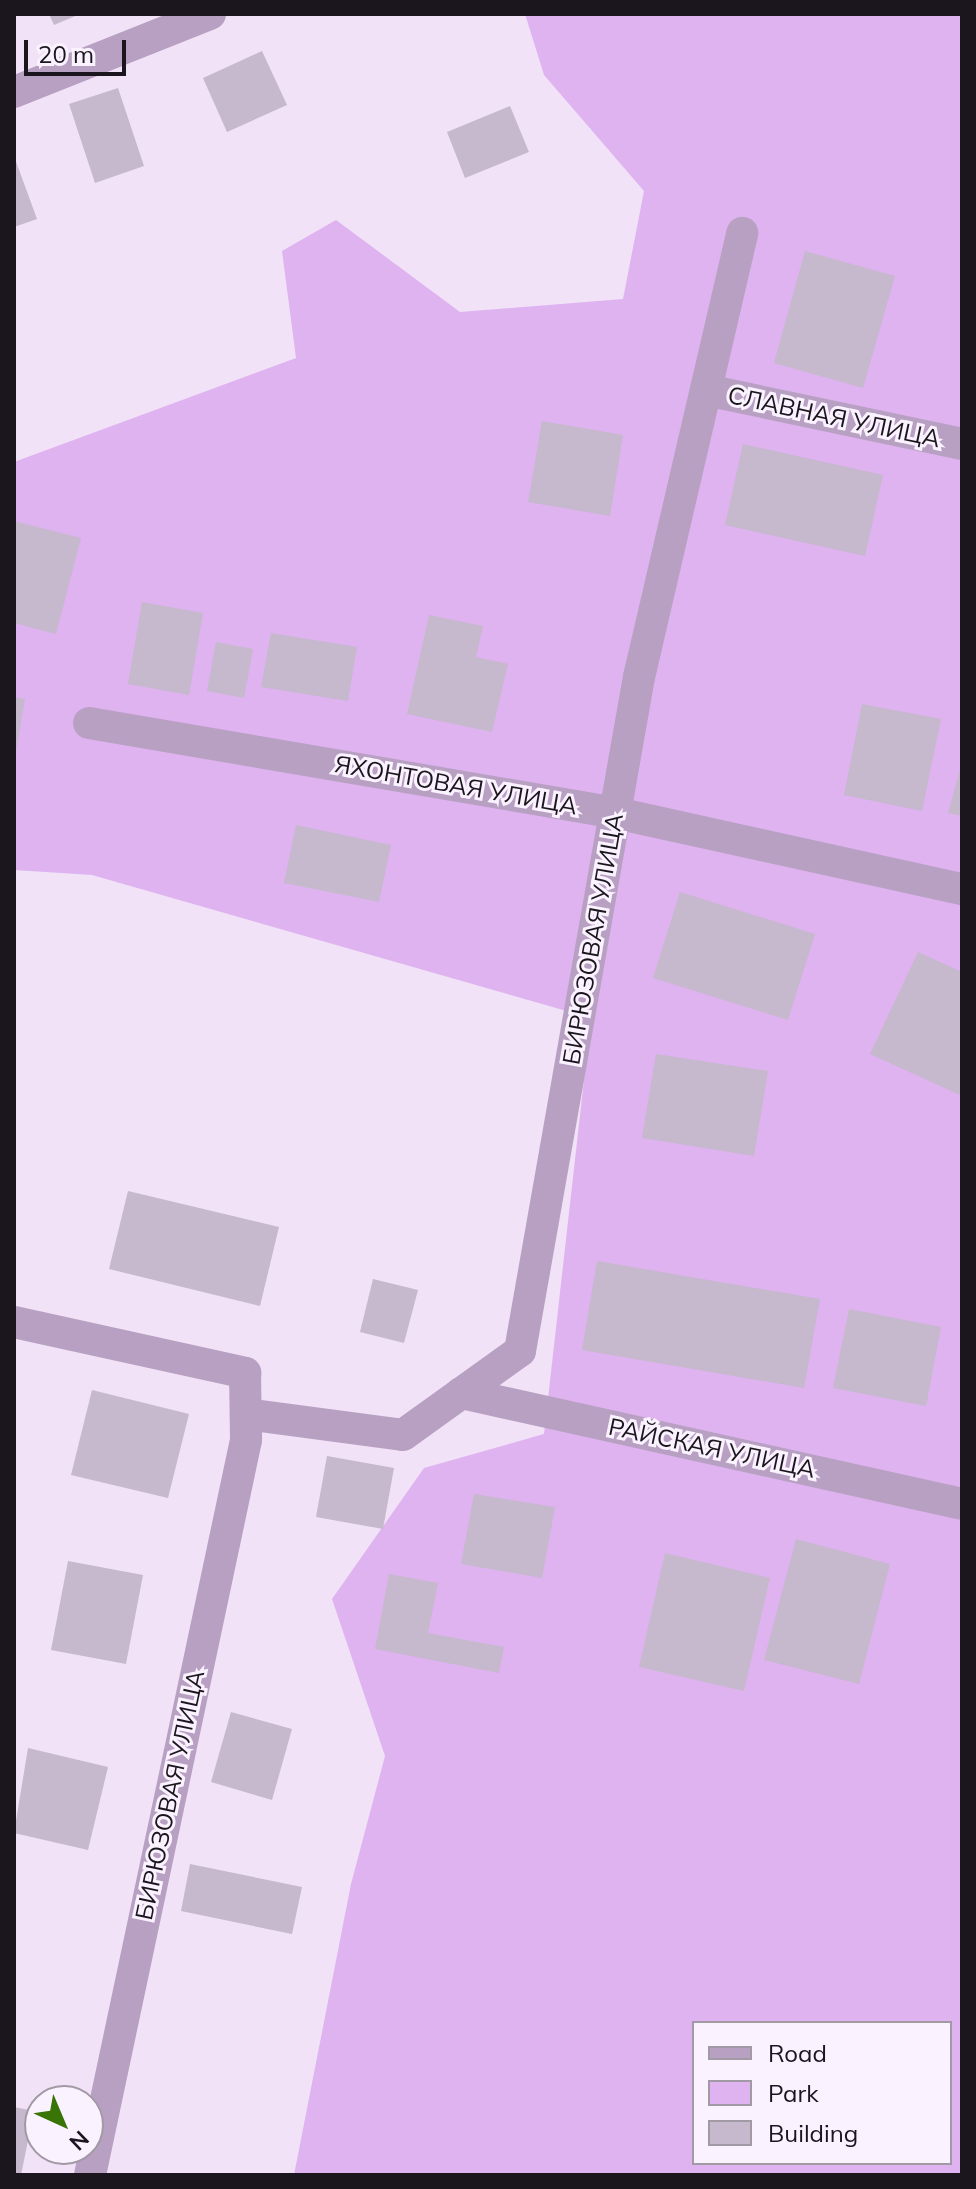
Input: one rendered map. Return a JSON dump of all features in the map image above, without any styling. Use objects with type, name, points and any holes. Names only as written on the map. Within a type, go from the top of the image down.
[{"type":"street","points":[[14,92],[210,14]]},
{"type":"street","name":"БИРЮЗОВАЯ УЛИЦА","points":[[246,1414],[403,1435],[520,1351],[639,677],[742,233]]},
{"type":"street","name":"СЛАВНАЯ УЛИЦА","points":[[706,390],[962,444]]},
{"type":"street","name":"ЯХОНТОВАЯ УЛИЦА","points":[[89,723],[616,813],[962,889]]},
{"type":"street","name":"БИРЮЗОВАЯ УЛИЦА","points":[[14,1322],[245,1373],[246,1440],[90,2175]]},
{"type":"street","name":"РАЙСКАЯ УЛИЦА","points":[[461,1393],[962,1504]]},
{"type":"green space","points":[[525,14],[962,14],[962,2175],[294,2175],[351,1884],[385,1756],[332,1599],[424,1468],[544,1434],[591,1018],[92,875],[14,870],[14,462],[296,358],[282,251],[336,220],[460,312],[623,299],[644,191],[544,75]]},
{"type":"building","points":[[49,14],[80,14],[54,25]]},
{"type":"building","points":[[262,51],[287,105],[227,132],[203,78]]},
{"type":"building","points":[[118,88],[144,166],[95,183],[69,104]]},
{"type":"building","points":[[510,106],[529,152],[465,178],[447,132]]},
{"type":"building","points":[[14,156],[37,219],[14,227]]},
{"type":"building","points":[[805,251],[895,276],[863,388],[774,363]]},
{"type":"building","points":[[542,421],[623,435],[610,516],[528,502]]},
{"type":"building","points":[[743,444],[883,475],[865,556],[725,525]]},
{"type":"building","points":[[14,521],[81,538],[56,634],[14,623]]},
{"type":"building","points":[[142,602],[203,613],[189,695],[128,684]]},
{"type":"building","points":[[429,615],[483,626],[476,657],[508,664],[492,732],[407,714]]},
{"type":"building","points":[[271,633],[357,647],[348,701],[261,687]]},
{"type":"building","points":[[216,642],[253,649],[244,698],[207,691]]},
{"type":"building","points":[[14,697],[25,699],[16,751],[14,751]]},
{"type":"building","points":[[862,704],[941,719],[922,811],[844,795]]},
{"type":"building","points":[[962,766],[962,816],[948,813]]},
{"type":"building","points":[[296,825],[391,845],[379,902],[284,883]]},
{"type":"building","points":[[680,892],[815,934],[788,1020],[653,978]]},
{"type":"building","points":[[918,952],[962,972],[962,1096],[870,1054]]},
{"type":"building","points":[[656,1054],[768,1071],[754,1156],[642,1138]]},
{"type":"building","points":[[128,1191],[279,1227],[260,1306],[109,1269]]},
{"type":"building","points":[[597,1261],[820,1299],[804,1388],[582,1350]]},
{"type":"building","points":[[373,1279],[418,1290],[404,1343],[360,1332]]},
{"type":"building","points":[[849,1309],[941,1327],[926,1406],[833,1388]]},
{"type":"building","points":[[92,1390],[189,1414],[168,1498],[71,1475]]},
{"type":"building","points":[[327,1456],[394,1468],[383,1529],[316,1517]]},
{"type":"building","points":[[474,1494],[555,1507],[542,1578],[461,1564]]},
{"type":"building","points":[[796,1539],[890,1564],[859,1684],[764,1660]]},
{"type":"building","points":[[665,1553],[770,1578],[744,1691],[639,1667]]},
{"type":"building","points":[[68,1561],[143,1575],[126,1664],[51,1650]]},
{"type":"building","points":[[389,1574],[438,1583],[428,1633],[504,1647],[499,1673],[375,1649]]},
{"type":"building","points":[[231,1712],[292,1729],[272,1800],[211,1782]]},
{"type":"building","points":[[28,1748],[108,1767],[88,1850],[14,1833]]},
{"type":"building","points":[[190,1864],[302,1887],[292,1934],[181,1911]]},
{"type":"building","points":[[14,2107],[24,2109],[24,2160],[21,2175],[14,2175]]}]
